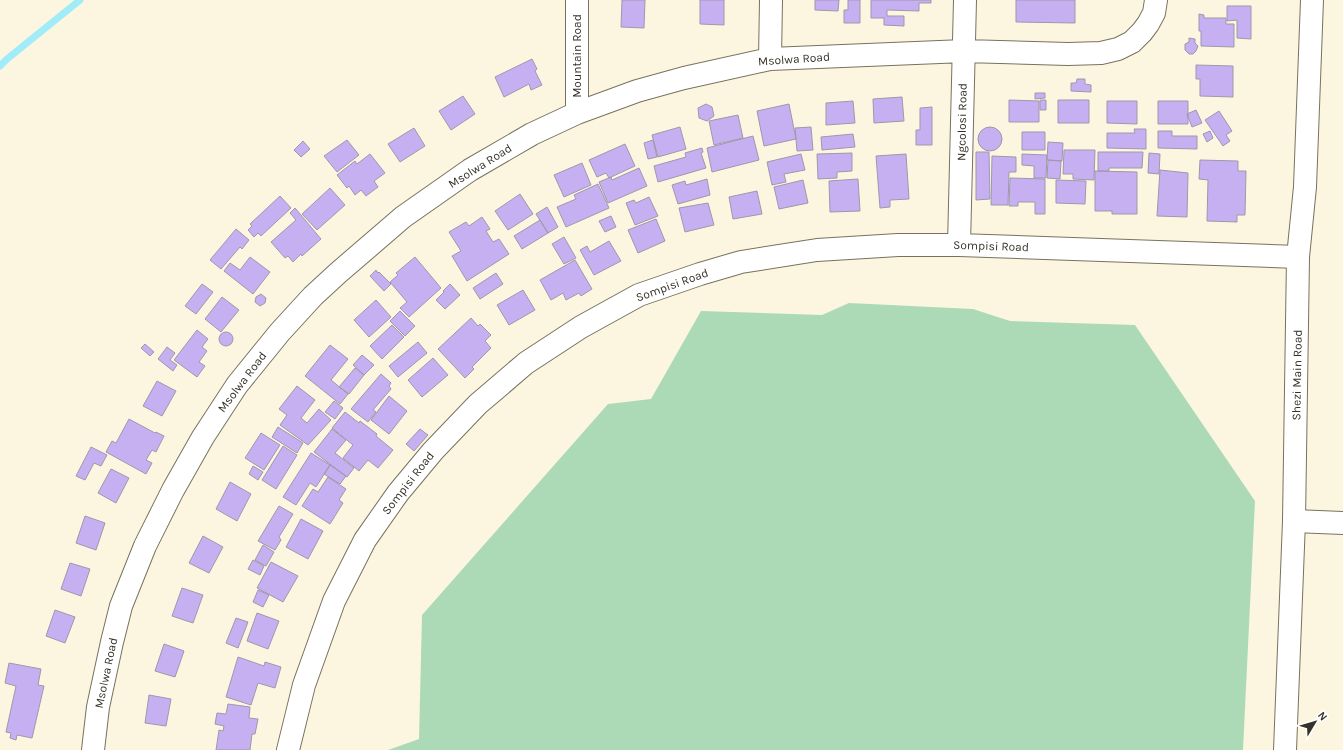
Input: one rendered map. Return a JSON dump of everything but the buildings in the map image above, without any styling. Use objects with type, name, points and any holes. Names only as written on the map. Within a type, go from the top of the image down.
[{"type":"street","name":"Mountain Road","points":[[577,113],[578,0]]},
{"type":"street","points":[[770,59],[771,0]]},
{"type":"street","name":"Ngcolosi Road","points":[[959,245],[965,0]]},
{"type":"street","name":"Msolwa Road","points":[[93,750],[98,707],[121,606],[145,546],[173,490],[203,437],[237,385],[280,332],[313,296],[403,217],[470,170],[532,134],[577,113],[637,90],[770,59],[964,51],[1068,54],[1101,53],[1118,49],[1132,42],[1142,32],[1154,13],[1156,0]]},
{"type":"street","name":"Shezi Main Road","points":[[1285,750],[1294,521],[1298,257],[1305,187],[1312,0]]},
{"type":"street","name":"Sompisi Road","points":[[288,750],[304,685],[334,601],[365,540],[398,493],[432,451],[478,404],[526,363],[581,327],[639,295],[740,262],[817,250],[898,245],[959,245],[1298,257]]},
{"type":"street","points":[[1294,521],[1343,523]]},
{"type":"green space","points":[[849,303],[973,309],[1010,321],[1135,325],[1255,501],[1243,750],[388,750],[419,739],[422,615],[608,404],[651,399],[701,311],[822,315]]},
{"type":"waterway","points":[[0,66],[80,0]]}]
